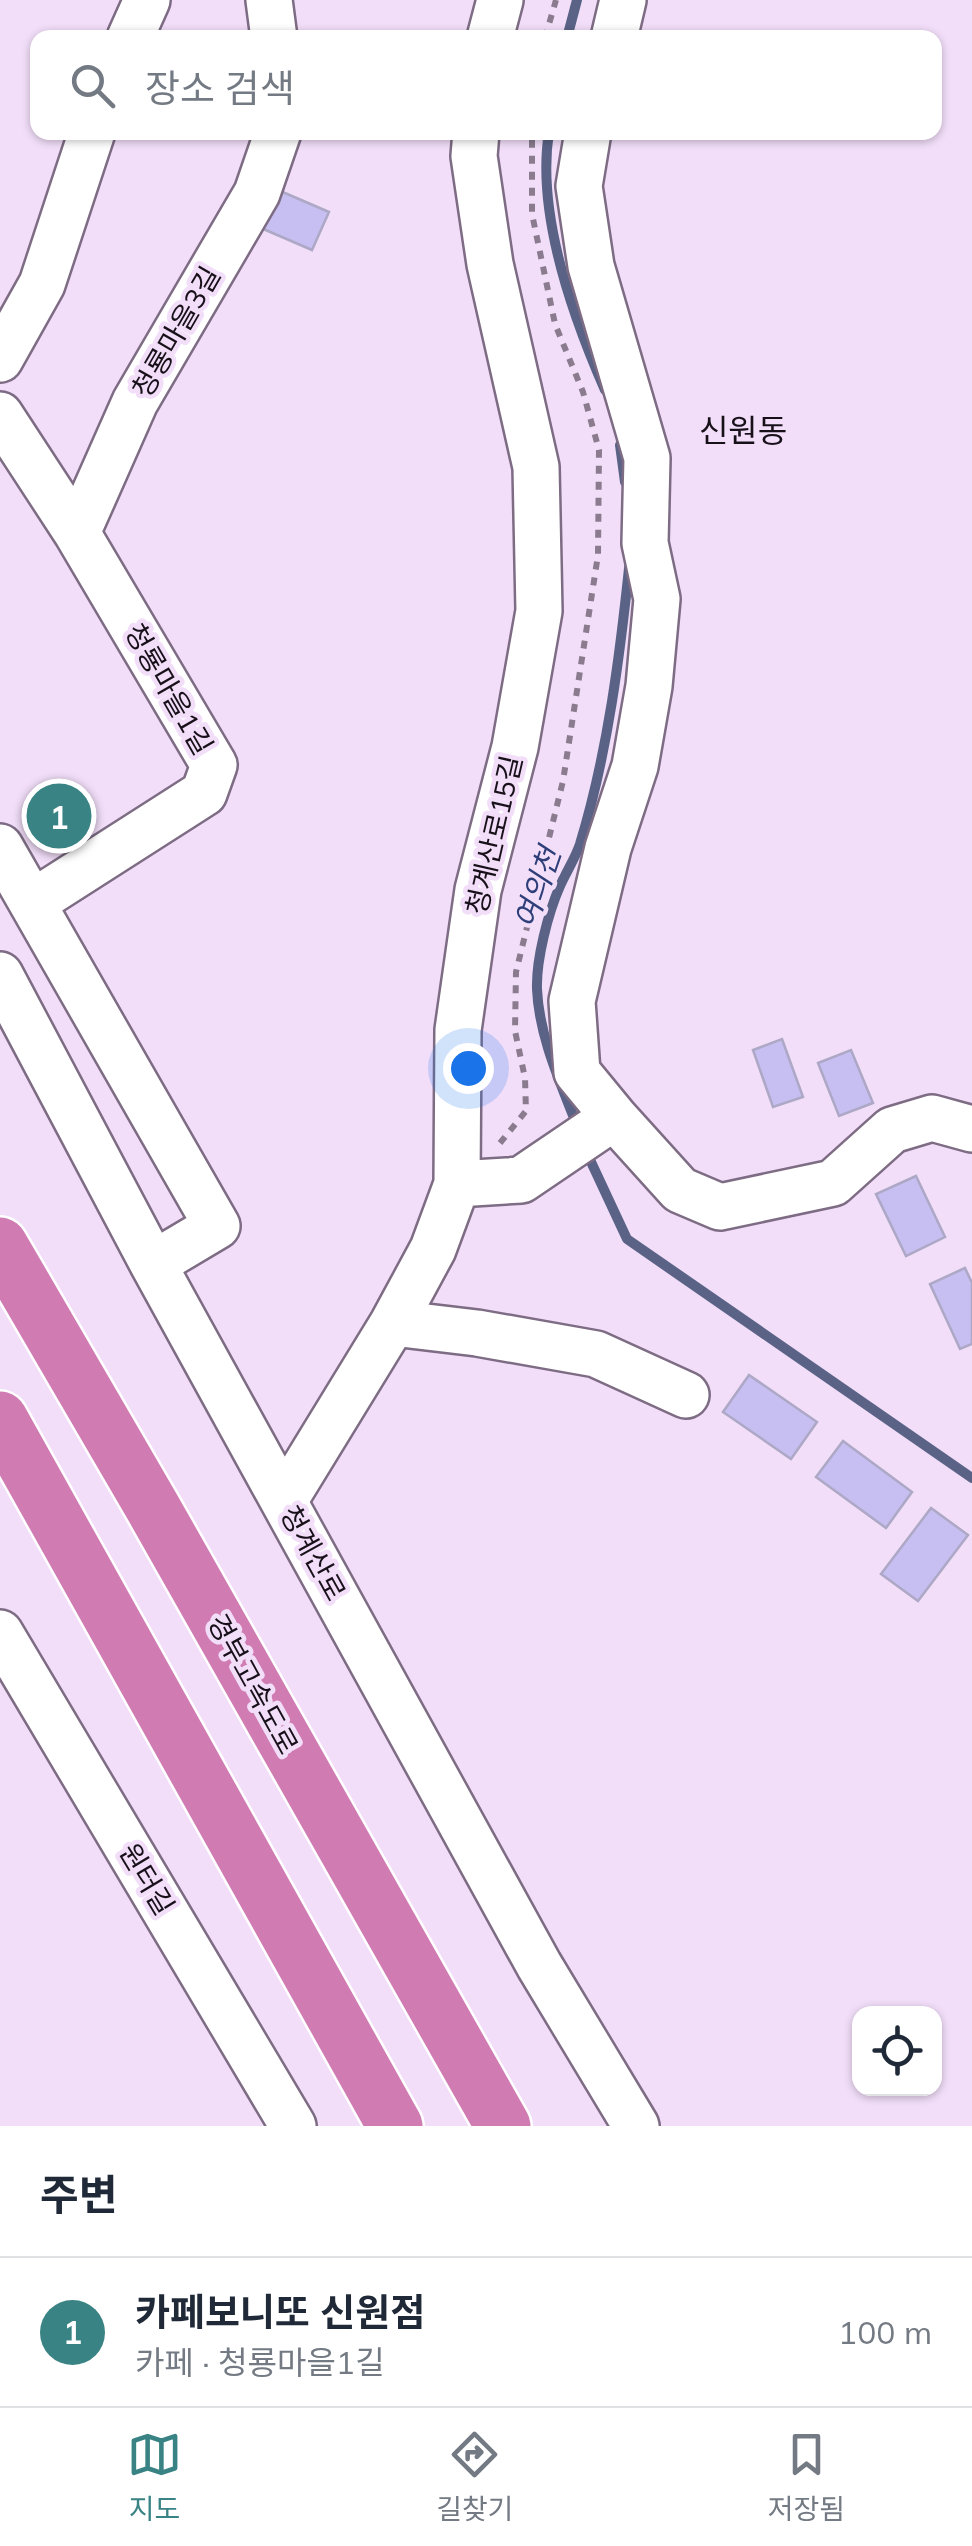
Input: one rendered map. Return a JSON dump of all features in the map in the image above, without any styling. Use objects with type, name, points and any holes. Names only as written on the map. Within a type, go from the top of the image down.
[{"type":"highway","name":"경부고속도로","points":[[0,1245],[503,2126]]},
{"type":"highway","points":[[0,1420],[395,2126]]},
{"type":"street","points":[[134,30],[147,0]]},
{"type":"street","points":[[269,0],[273,30]]},
{"type":"street","points":[[492,30],[500,0]]},
{"type":"street","points":[[616,30],[623,0]]},
{"type":"street","points":[[0,359],[42,284],[89,140]]},
{"type":"street","name":"청룡마을3길","points":[[77,533],[134,402],[256,193],[275,140]]},
{"type":"street","name":"청계산로15길","points":[[284,1501],[393,1323],[433,1249],[457,1184],[458,1030],[478,890],[515,747],[540,611],[536,467],[490,264],[474,156],[475,140]]},
{"type":"street","points":[[587,140],[579,186],[591,266],[647,458],[646,543],[657,600],[649,686],[635,766],[608,848],[572,1001],[576,1072],[680,1190],[720,1207],[833,1184],[892,1130],[932,1118],[972,1130]]},
{"type":"street","name":"청룡마을1길","points":[[0,414],[77,533],[214,765],[204,793],[32,904]]},
{"type":"street","points":[[0,848],[217,1226],[153,1264]]},
{"type":"street","name":"청계산로","points":[[0,975],[153,1264],[538,1965],[636,2126]]},
{"type":"street","points":[[457,1184],[521,1180],[614,1117]]},
{"type":"street","points":[[393,1323],[596,1354],[686,1395]]},
{"type":"street","name":"원터길","points":[[0,1633],[294,2126]]},
{"type":"path","points":[[547,30],[556,0]]},
{"type":"building","points":[[278,190],[329,212],[312,250],[261,228]]},
{"type":"building","points":[[782,1039],[803,1097],[773,1107],[753,1050]]},
{"type":"building","points":[[851,1050],[873,1103],[839,1116],[818,1063]]},
{"type":"building","points":[[916,1176],[945,1237],[906,1256],[876,1194]]},
{"type":"building","points":[[965,1268],[972,1283],[972,1344],[960,1349],[930,1284]]},
{"type":"building","points":[[749,1375],[817,1422],[791,1459],[723,1412]]},
{"type":"building","points":[[843,1441],[912,1492],[886,1528],[816,1477]]},
{"type":"building","points":[[931,1508],[968,1535],[918,1601],[881,1574]]},
{"type":"waterway","name":"여의천","points":[[569,30],[577,0]]},
{"type":"waterway","name":"여의천","points":[[548,140],[548,196],[560,264],[605,390]]},
{"type":"waterway","name":"여의천","points":[[620,445],[625,482]]},
{"type":"waterway","name":"여의천","points":[[578,1128],[546,1042],[537,977],[551,909],[580,844],[598,774],[617,667],[630,559]]},
{"type":"waterway","name":"여의천","points":[[585,1149],[627,1239],[972,1478]]},
{"type":"place","name":"카페보니또 신원점","points":[[59,816]]},
{"type":"district","name":"신원동","points":[[743,431]]}]
